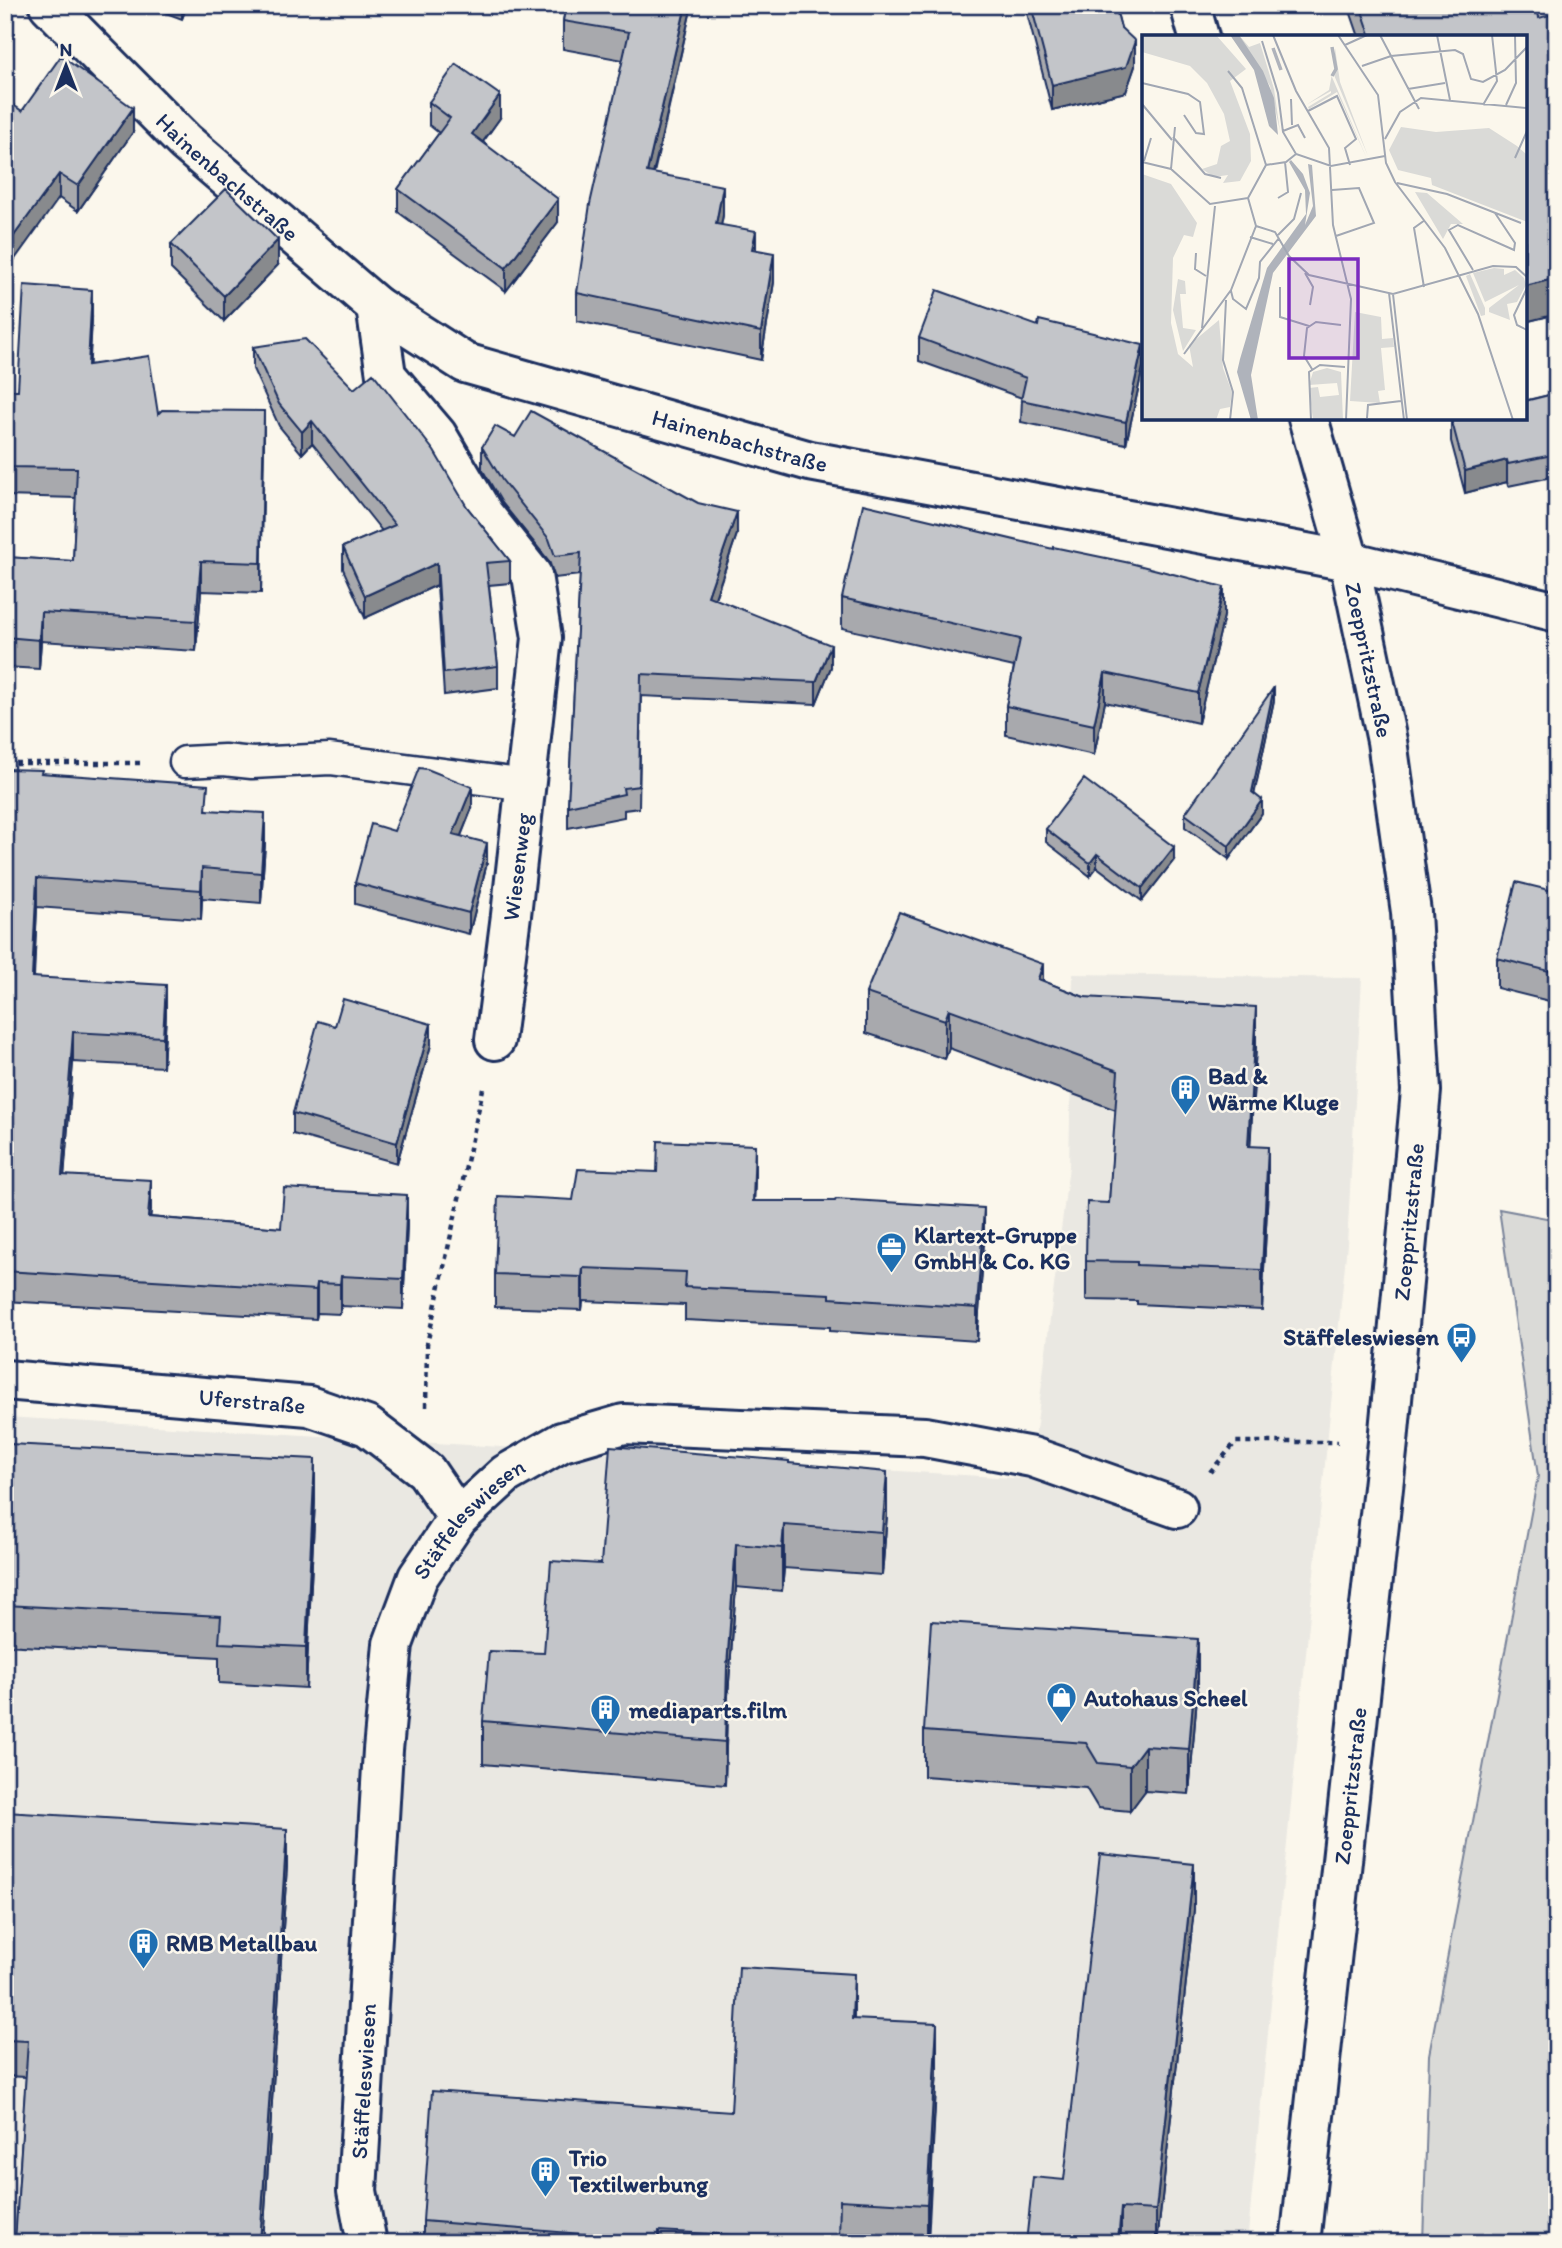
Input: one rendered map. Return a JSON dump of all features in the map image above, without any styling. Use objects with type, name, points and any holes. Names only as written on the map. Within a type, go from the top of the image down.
[{"type":"street","name":"Hainenbachstraße","points":[[49,5],[185,142],[376,306],[465,363],[810,461],[1349,561],[1557,612]]},
{"type":"street","points":[[1190,5],[1198,35]]},
{"type":"street","name":"Wiesenweg","points":[[376,306],[386,375],[437,435],[484,515],[532,575],[542,638],[495,1040]]},
{"type":"street","name":"Zoeppritzstraße","points":[[1300,2243],[1388,1441],[1421,1091],[1412,912],[1387,741],[1349,561],[1309,420]]},
{"type":"street","name":"Uferstraße","points":[[5,1380],[309,1406],[367,1426],[426,1471],[458,1518]]},
{"type":"street","name":"Stäffeleswiesen","points":[[367,2243],[357,2190],[383,1750],[393,1644],[418,1577],[458,1518],[506,1474],[562,1443],[624,1424],[926,1437],[1032,1457],[1177,1508]]},
{"type":"lane","points":[[185,762],[225,760],[252,763],[330,759],[526,785]]},
{"type":"path","points":[[5,763],[185,762]]},
{"type":"path","points":[[426,1471],[427,1344],[495,1040]]},
{"type":"path","points":[[1177,1508],[1236,1443],[1388,1441]]},
{"type":"shaded area","points":[[1073,974],[1362,978],[1347,1244],[1247,2243],[5,2243],[6,1417],[1030,1479],[1069,1166]]},
{"type":"shaded area","points":[[1499,1209],[1557,1220],[1557,2243],[1423,2243],[1429,2055],[1538,1476]]},
{"type":"building","points":[[566,5],[686,5],[647,172],[723,186],[716,224],[756,231],[752,249],[774,253],[761,332],[577,293],[590,204],[629,32],[563,21]]},
{"type":"building","points":[[1031,5],[1115,5],[1121,28],[1135,41],[1126,67],[1052,85]]},
{"type":"building","points":[[1360,5],[1537,5],[1539,18],[1557,13],[1557,278],[1527,286],[1527,35],[1370,35]]},
{"type":"building","points":[[61,56],[133,108],[78,186],[59,174],[5,248],[5,99],[22,111]]},
{"type":"building","points":[[456,64],[500,95],[472,134],[558,199],[506,268],[398,189],[450,118],[429,102]]},
{"type":"building","points":[[226,189],[278,240],[224,296],[171,244]]},
{"type":"building","points":[[24,285],[92,290],[88,365],[149,356],[158,414],[162,410],[264,411],[261,563],[201,561],[196,621],[41,612],[39,640],[5,637],[5,557],[73,561],[77,468],[5,467],[5,390],[18,390]]},
{"type":"building","points":[[937,290],[1038,326],[1039,320],[1142,345],[1126,422],[1021,400],[1026,378],[919,338]]},
{"type":"building","points":[[305,339],[354,389],[373,373],[434,451],[467,507],[510,561],[486,563],[498,666],[444,673],[437,563],[365,596],[343,547],[395,525],[312,421],[302,432],[279,404],[253,347]]},
{"type":"building","points":[[1557,393],[1557,454],[1508,464],[1507,460],[1465,471],[1452,420],[1527,420],[1527,400]]},
{"type":"building","points":[[531,411],[698,503],[737,512],[708,596],[831,645],[816,682],[641,674],[639,786],[623,788],[624,794],[568,806],[581,553],[555,556],[549,539],[502,480],[482,447],[495,426],[515,437]]},
{"type":"building","points":[[863,504],[1053,549],[1130,563],[1224,587],[1198,693],[1105,673],[1094,725],[1006,706],[1020,639],[842,598]]},
{"type":"building","points":[[1274,687],[1252,792],[1262,800],[1229,846],[1185,814]]},
{"type":"building","points":[[419,768],[472,787],[453,834],[487,843],[469,913],[355,883],[371,824],[394,831]]},
{"type":"building","points":[[5,769],[208,785],[206,810],[265,813],[261,873],[202,868],[201,890],[37,878],[32,977],[166,985],[163,1037],[73,1032],[62,1175],[151,1180],[148,1217],[281,1228],[284,1188],[407,1195],[403,1279],[341,1276],[340,1284],[317,1283],[316,1290],[5,1271]]},
{"type":"building","points":[[1084,779],[1174,847],[1142,888],[1097,854],[1090,863],[1046,829]]},
{"type":"building","points":[[1516,882],[1557,892],[1557,973],[1497,958]]},
{"type":"building","points":[[899,912],[1043,964],[1038,979],[1084,997],[1256,1007],[1248,1146],[1268,1147],[1262,1270],[1086,1261],[1087,1202],[1109,1203],[1118,1071],[949,1009],[945,1020],[866,993]]},
{"type":"building","points":[[343,999],[431,1024],[397,1143],[293,1113],[318,1021],[335,1026]]},
{"type":"building","points":[[658,1141],[755,1145],[753,1201],[836,1199],[984,1208],[977,1308],[830,1298],[830,1294],[685,1287],[686,1272],[583,1268],[582,1277],[495,1274],[498,1196],[573,1200],[578,1169],[657,1172]]},
{"type":"building","points":[[9,1444],[315,1459],[306,1647],[219,1643],[221,1616],[5,1605],[5,1480]]},
{"type":"building","points":[[610,1446],[887,1472],[882,1532],[784,1525],[782,1548],[736,1544],[727,1666],[725,1742],[483,1721],[489,1651],[544,1653],[551,1561],[601,1564]]},
{"type":"building","name":"Autohaus Scheel","points":[[931,1621],[1198,1639],[1189,1749],[1145,1746],[1130,1766],[1098,1763],[1086,1743],[924,1731]]},
{"type":"building","name":"RMB Metallbau","points":[[5,1812],[287,1829],[260,2243],[15,2243],[28,2041],[5,2040]]},
{"type":"building","points":[[1100,1854],[1194,1864],[1156,2210],[1121,2208],[1118,2243],[1026,2243],[1033,2177],[1064,2180]]},
{"type":"building","points":[[739,1967],[854,1974],[852,2019],[937,2023],[927,2205],[840,2200],[839,2241],[659,2231],[659,2238],[594,2235],[423,2221],[432,2091],[731,2112]]},
{"type":"place","name":"Bad & Wärme Kluge","points":[[1185,1116]]},
{"type":"place","name":"Klartext-Gruppe GmbH & Co. KG","points":[[891,1275]]},
{"type":"place","name":"Stäffeleswiesen","points":[[1462,1364]]},
{"type":"place","name":"Autohaus Scheel","points":[[1061,1725]]},
{"type":"place","name":"mediaparts.film","points":[[606,1737]]},
{"type":"place","name":"RMB Metallbau","points":[[143,1970]]},
{"type":"place","name":"Trio Textilwerbung","points":[[546,2198]]}]
